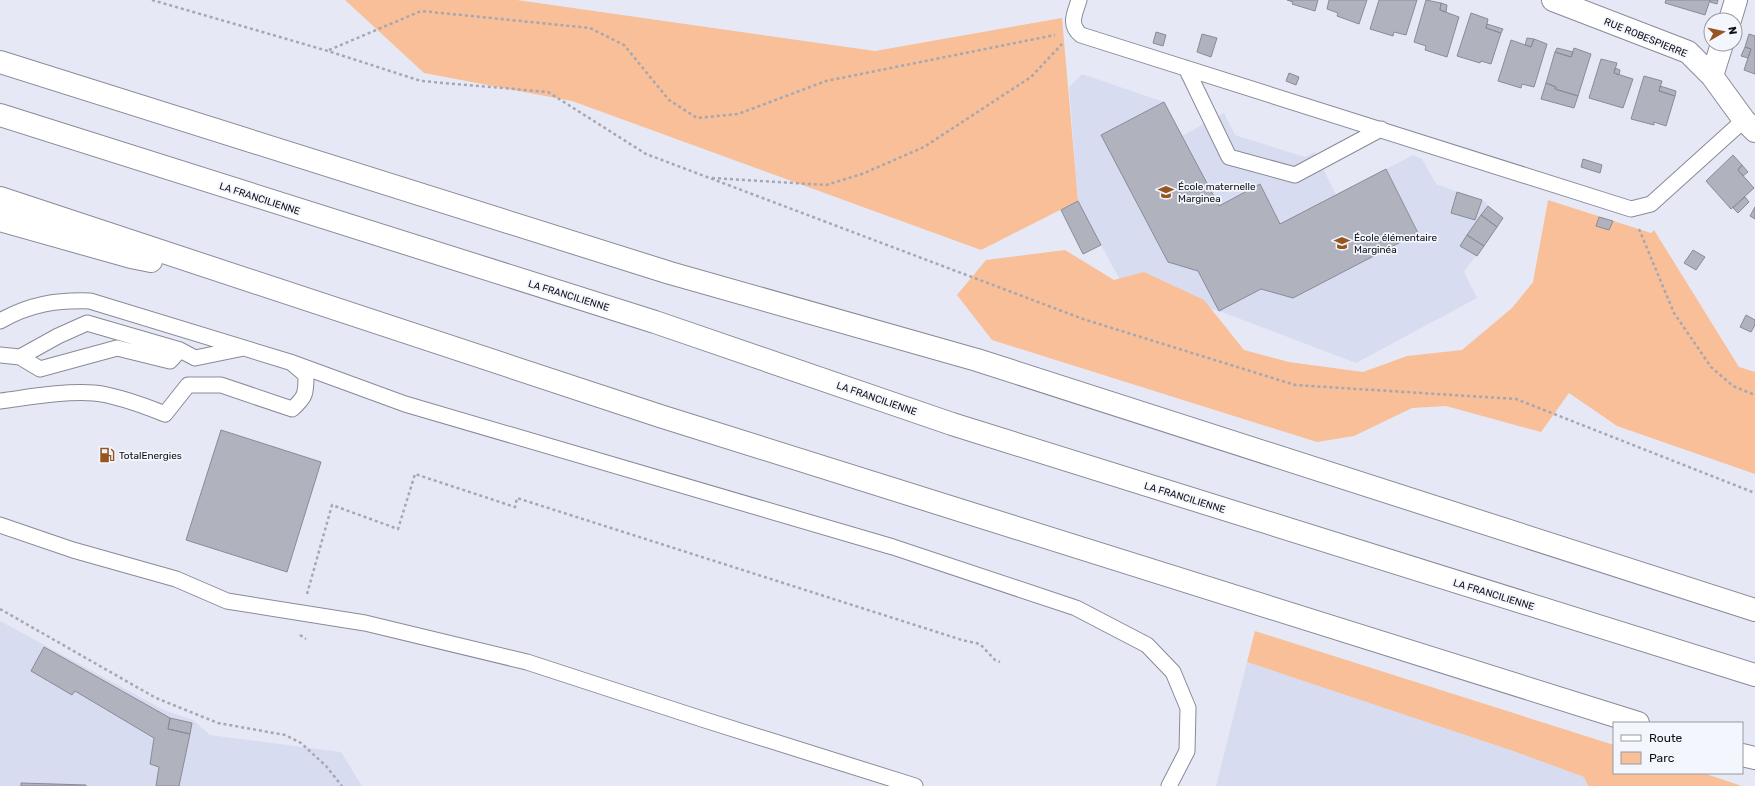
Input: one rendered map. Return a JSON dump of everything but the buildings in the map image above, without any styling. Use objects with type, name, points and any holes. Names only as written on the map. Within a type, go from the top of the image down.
[{"type":"main road","name":"RUE ROBESPIERRE","points":[[1553,0],[1688,52],[1712,76],[1750,126]]},
{"type":"main road","points":[[1732,12],[1736,0]]},
{"type":"main road","points":[[1712,76],[1720,52]]},
{"type":"main road","points":[[0,62],[670,272],[977,360],[1755,610]]},
{"type":"main road","name":"LA FRANCILIENNE","points":[[0,115],[655,322],[960,426],[1755,675]]},
{"type":"main road","points":[[0,198],[668,418],[1635,722]]},
{"type":"main road","points":[[0,220],[131,257],[252,280]]},
{"type":"main road","points":[[1743,754],[1755,758]]},
{"type":"lane","points":[[1079,0],[1072,23],[1075,31],[1081,35],[1631,208],[1651,204],[1750,126]]},
{"type":"lane","points":[[1186,68],[1230,157],[1295,175],[1381,129]]},
{"type":"lane","points":[[0,320],[35,305],[61,300],[90,301],[293,363],[405,404],[893,547],[1076,608],[1147,645],[1173,672],[1188,708],[1186,751],[1169,786]]},
{"type":"lane","points":[[20,357],[58,336],[87,323],[180,350],[195,358],[246,348]]},
{"type":"lane","points":[[0,355],[20,357],[40,369],[117,348],[170,362],[180,350]]},
{"type":"lane","points":[[0,402],[52,394],[95,393],[146,406],[165,414],[188,385],[221,385],[292,409],[302,401],[306,392],[306,375],[293,363]]},
{"type":"lane","points":[[0,525],[73,550],[176,579],[227,601],[365,623],[527,662],[915,786]]},
{"type":"path","points":[[152,0],[328,51],[421,81],[548,92],[646,154],[1083,319],[1295,385],[1516,399],[1755,494]]},
{"type":"path","points":[[328,51],[421,11],[590,28],[624,45],[670,100],[697,118],[738,114],[826,82],[1075,31]]},
{"type":"path","points":[[707,177],[826,185],[862,174],[924,147],[1031,77],[1075,31]]},
{"type":"path","points":[[1631,208],[1674,313],[1711,367],[1733,386],[1755,395]]},
{"type":"path","points":[[306,639],[299,635],[310,582],[332,505],[398,529],[415,474],[515,507],[517,498],[962,640],[980,644],[994,660],[1000,662]]},
{"type":"path","points":[[0,609],[156,698],[218,723],[285,735],[301,743],[326,766],[342,786]]},
{"type":"shaded area","points":[[1082,74],[1164,102],[1182,136],[1224,113],[1235,135],[1305,157],[1315,152],[1336,195],[1413,155],[1422,159],[1436,184],[1486,202],[1488,206],[1503,218],[1464,272],[1477,298],[1356,363],[1219,311],[1120,280],[1101,245],[1083,254],[1061,210],[1078,201],[1069,87]]},
{"type":"shaded area","points":[[0,621],[164,710],[193,720],[210,735],[341,752],[362,786],[0,786]]},
{"type":"shaded area","points":[[1247,662],[1516,752],[1584,777],[1588,786],[1216,786]]},
{"type":"green space","points":[[345,0],[517,0],[875,51],[1062,18],[1078,201],[981,250],[572,101],[424,73]]},
{"type":"green space","points":[[1548,200],[1651,233],[1654,230],[1739,367],[1755,372],[1755,474],[1617,426],[1569,393],[1541,432],[1446,406],[1412,408],[1354,436],[1317,442],[992,340],[957,295],[986,260],[1065,250],[1114,280],[1144,272],[1204,300],[1244,350],[1289,362],[1363,372],[1407,356],[1462,350],[1512,308],[1533,282]]},
{"type":"green space","points":[[1255,631],[1613,745],[1613,774],[1706,774],[1742,786],[1588,786],[1584,777],[1516,752],[1247,662]]},
{"type":"place","name":"École maternelle Marginea","points":[[1166,192]]},
{"type":"place","name":"École élémentaire Marginéa","points":[[1342,243]]},
{"type":"place","name":"TotalEnergies","points":[[107,455]]}]
